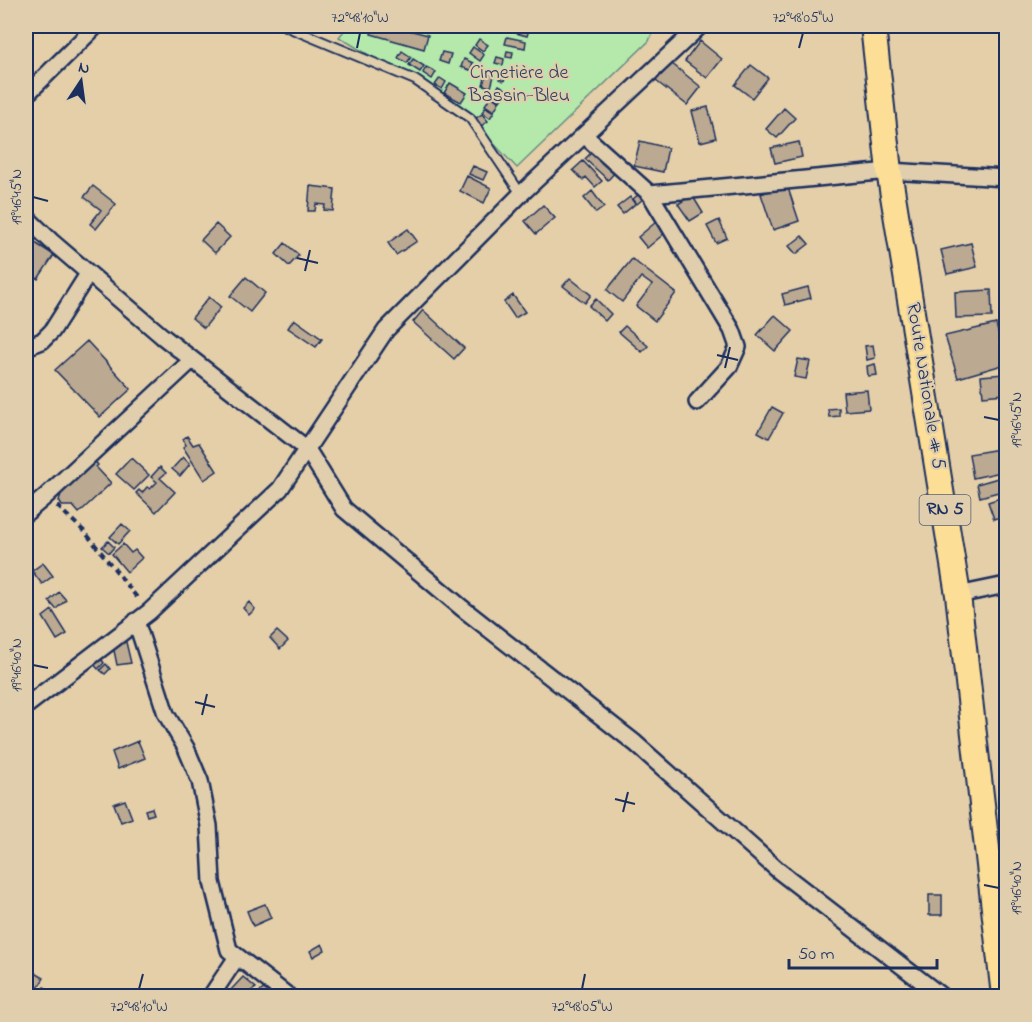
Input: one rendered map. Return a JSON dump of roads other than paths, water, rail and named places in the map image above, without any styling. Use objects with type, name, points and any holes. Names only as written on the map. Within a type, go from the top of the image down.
[{"type":"main road","name":"Route Nationale # 5","points":[[873,26],[889,171],[958,595],[1004,981]]},
{"type":"street","points":[[26,95],[96,26]]},
{"type":"street","points":[[26,705],[149,612],[280,489],[386,330],[521,194],[700,26]]},
{"type":"street","points":[[584,135],[650,194],[732,330],[738,347],[729,367],[697,402]]},
{"type":"street","points":[[650,194],[889,171],[1006,178]]},
{"type":"street","points":[[26,217],[88,274],[192,360],[307,449],[344,510],[462,608],[635,743],[779,871],[941,996]]},
{"type":"street","points":[[26,344],[29,346],[42,341],[52,331],[88,274]]},
{"type":"street","points":[[26,513],[192,360]]},
{"type":"street","points":[[958,595],[1006,585]]},
{"type":"street","points":[[136,621],[166,714],[186,748],[200,781],[209,826],[212,882],[229,950],[288,996]]},
{"type":"street","points":[[211,996],[237,957]]},
{"type":"lane","points":[[285,26],[415,80],[470,118],[521,194]]},
{"type":"park label","name":"Cimetière de Bassin-Bleu","points":[[519,84]]}]
